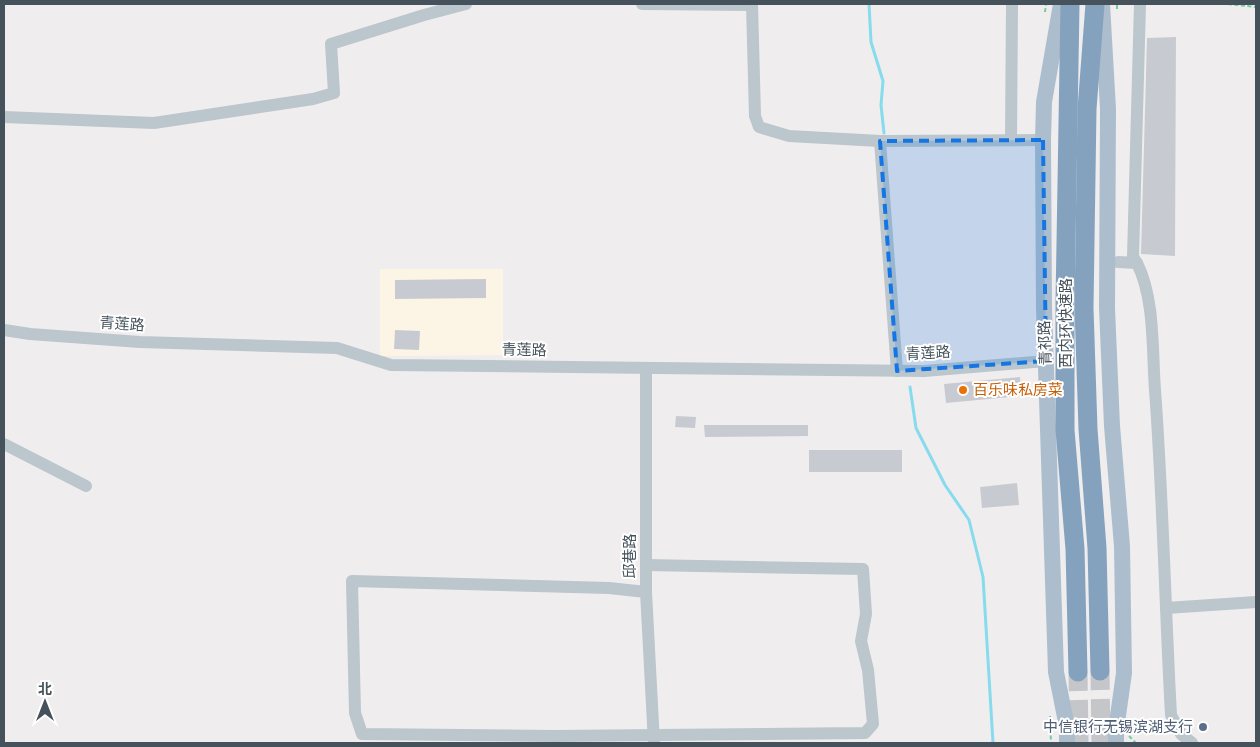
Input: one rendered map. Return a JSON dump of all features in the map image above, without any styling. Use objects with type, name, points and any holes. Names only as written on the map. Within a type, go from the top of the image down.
[{"type":"highway","name":"西内环快速路","points":[[1070,4],[1065,430],[1075,549],[1078,672]]},
{"type":"highway","name":"西内环快速路","points":[[1095,4],[1087,109],[1084,308],[1088,429],[1097,548],[1100,671]]},
{"type":"main road","name":"青祁路","points":[[1061,4],[1044,102],[1043,140],[1046,361],[1056,672],[1067,727],[1067,743]]},
{"type":"main road","points":[[1102,4],[1108,109],[1108,308],[1112,426],[1122,546],[1124,674],[1116,730],[1122,740]]},
{"type":"street","points":[[4,117],[154,123],[313,99],[334,93],[330,44],[466,4]]},
{"type":"street","points":[[642,4],[752,5],[755,116],[760,127],[790,136],[880,141],[1043,140]]},
{"type":"street","points":[[1011,140],[1012,4]]},
{"type":"street","points":[[1140,4],[1133,257],[1143,276],[1149,308],[1161,464],[1171,715],[1181,734],[1192,743]]},
{"type":"street","points":[[880,141],[897,371]]},
{"type":"street","points":[[1118,262],[1137,263]]},
{"type":"street","name":"青莲路","points":[[4,330],[30,334],[140,342],[337,348],[391,365],[924,371],[1046,361]]},
{"type":"street","name":"邱巷路","points":[[646,369],[646,592],[654,739]]},
{"type":"street","points":[[4,444],[86,486]]},
{"type":"street","points":[[646,565],[863,569],[866,614],[861,641],[868,670],[873,724],[865,733],[654,739],[362,734],[355,713],[352,581],[599,588],[646,592]]},
{"type":"street","points":[[1166,608],[1256,602]]},
{"type":"path","points":[[1228,4],[1256,7]]},
{"type":"path","points":[[1122,740],[1136,743]]},
{"type":"highlighted area","points":[[1043,140],[1046,361],[897,371],[880,141]]},
{"type":"shaded area","points":[[380,269],[503,269],[503,355],[380,356]]},
{"type":"building","points":[[1176,37],[1175,256],[1141,254],[1147,38]]},
{"type":"building","points":[[486,279],[486,298],[395,299],[395,280]]},
{"type":"building","points":[[395,330],[420,331],[419,350],[394,349]]},
{"type":"building","points":[[1020,377],[1021,396],[946,403],[944,384]]},
{"type":"building","points":[[676,416],[696,417],[695,428],[675,427]]},
{"type":"building","points":[[704,425],[808,425],[808,436],[705,437]]},
{"type":"building","points":[[809,450],[902,450],[902,472],[809,472]]},
{"type":"building","points":[[1017,483],[1019,505],[982,508],[980,487]]},
{"type":"waterway","points":[[869,4],[871,42],[883,81],[881,105],[884,133]]},
{"type":"waterway","points":[[910,387],[916,428],[945,485],[969,520],[983,577],[993,743]]},
{"type":"tunnel","points":[[1100,671],[1101,743]]},
{"type":"tunnel","points":[[1078,672],[1079,743]]},
{"type":"place","name":"百乐味私房菜","points":[[963,390]]},
{"type":"place","name":"中信银行无锡滨湖支行","points":[[1203,727]]}]
